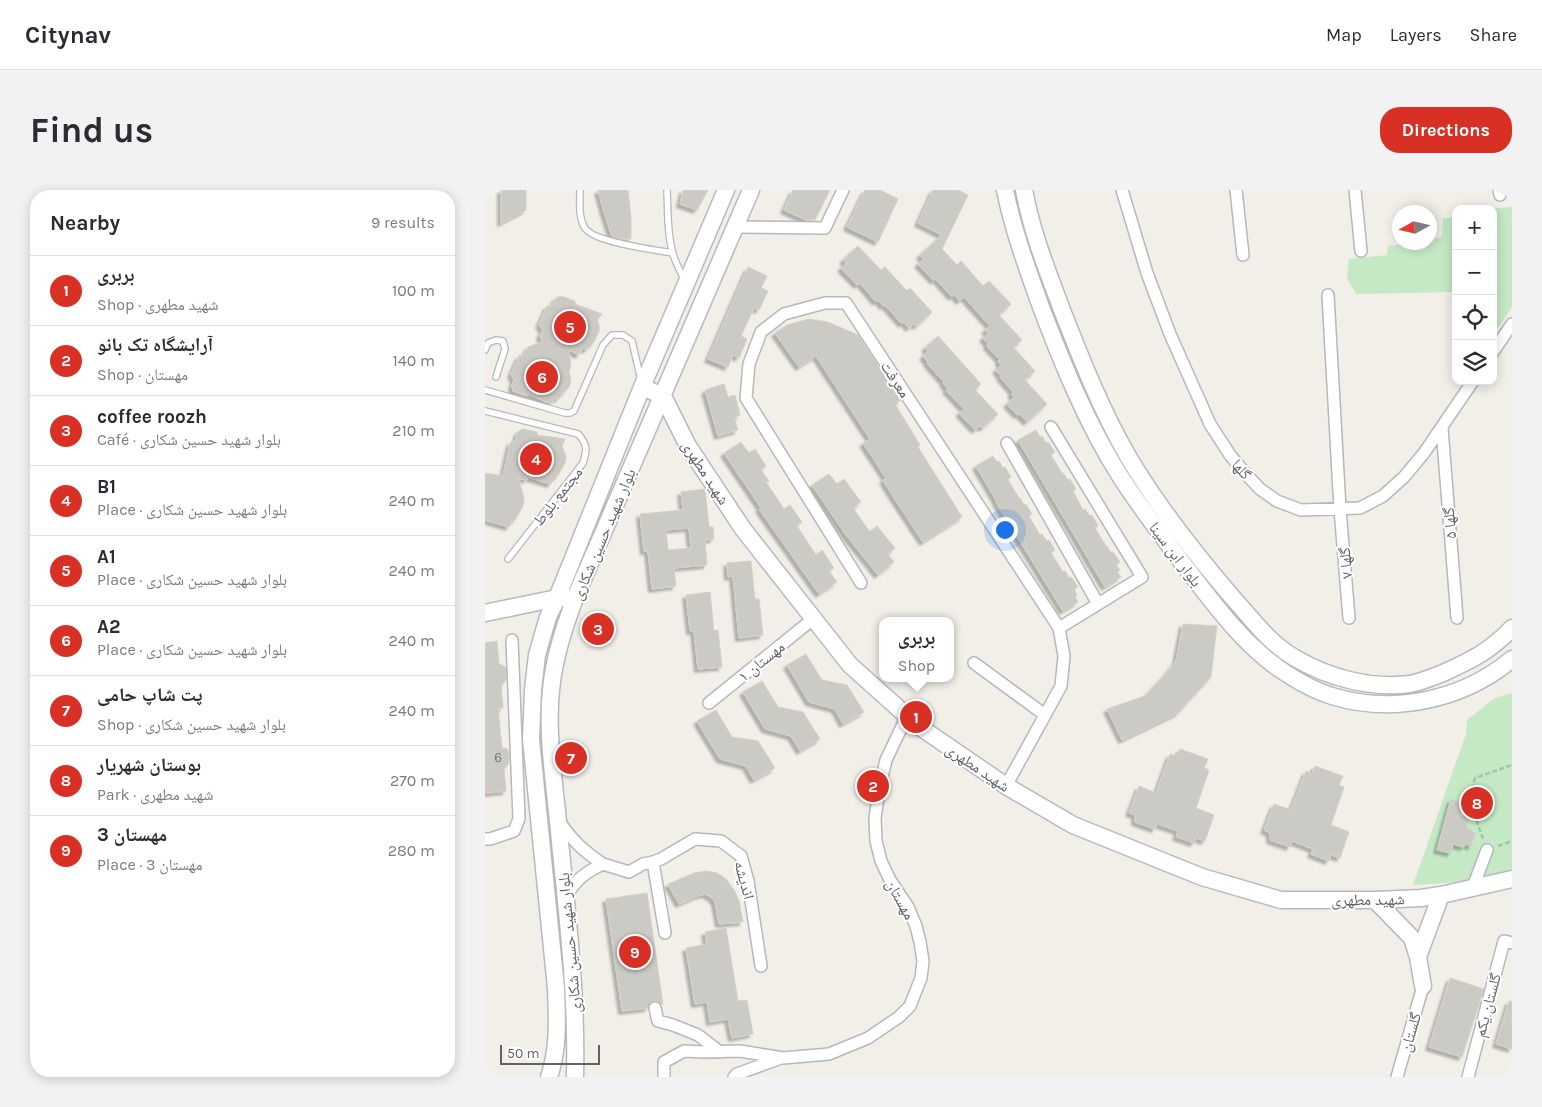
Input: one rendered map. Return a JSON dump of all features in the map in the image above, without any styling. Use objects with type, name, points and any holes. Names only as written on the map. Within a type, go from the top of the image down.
[{"type":"main road","name":"بلوار شهید حسین شکاری","points":[[549,1077],[556,1055],[557,1020],[556,988],[531,739],[537,655],[548,617],[642,387],[726,190]]},
{"type":"main road","name":"بلوار شهید حسین شکاری","points":[[575,1077],[574,985],[550,734],[551,690],[556,659],[565,624],[575,598],[751,190]]},
{"type":"main road","name":"بلوار ابن سینا","points":[[1005,190],[1016,237],[1031,280],[1083,408],[1101,442],[1120,476],[1149,518],[1208,596],[1239,633],[1258,652],[1282,671],[1331,696],[1359,702],[1383,704],[1407,704],[1445,696],[1467,688],[1490,675],[1512,659]]},
{"type":"main road","name":"بلوار ابن سینا","points":[[1024,190],[1029,218],[1039,250],[1069,327],[1102,407],[1129,459],[1150,491],[1197,554],[1220,583],[1272,641],[1295,658],[1337,677],[1365,683],[1396,685],[1411,684],[1434,677],[1482,654],[1512,628]]},
{"type":"main road","points":[[642,387],[663,396]]},
{"type":"main road","name":"شهید مطهری","points":[[663,396],[688,446],[743,529],[849,665],[917,725],[1006,786],[1073,825],[1202,877],[1281,900],[1421,898],[1512,879]]},
{"type":"main road","points":[[485,613],[557,598],[575,598]]},
{"type":"main road","points":[[1418,957],[1441,895]]},
{"type":"main road","points":[[1375,900],[1412,938],[1418,957],[1423,986]]},
{"type":"street","points":[[734,228],[825,228],[843,190]]},
{"type":"street","name":"گلها","points":[[1122,190],[1147,273],[1170,334],[1210,424],[1230,454],[1260,489],[1277,501],[1301,510],[1340,509],[1360,508],[1383,496],[1404,477],[1442,428],[1470,385]]},
{"type":"street","points":[[1236,190],[1243,255]]},
{"type":"street","points":[[1355,190],[1361,251]]},
{"type":"street","name":"گلها ۷","points":[[1328,295],[1340,509],[1349,618]]},
{"type":"street","name":"معرفت","points":[[861,583],[746,398],[749,364],[761,332],[784,314],[825,303],[846,303],[1059,628],[1064,656],[1061,686],[1006,786]]},
{"type":"street","points":[[1497,346],[1512,324]]},
{"type":"street","points":[[1051,426],[1142,577],[1059,628]]},
{"type":"street","name":"گلها ۵","points":[[1442,428],[1457,618]]},
{"type":"street","points":[[1007,443],[1098,604]]},
{"type":"street","name":"مهستان ۱","points":[[709,703],[813,619]]},
{"type":"street","points":[[485,839],[514,831],[519,818],[512,640]]},
{"type":"street","points":[[974,663],[1045,716]]},
{"type":"street","name":"مهستان","points":[[783,1058],[829,1054],[868,1038],[899,1017],[909,1006],[919,986],[923,961],[916,926],[908,907],[890,880],[881,861],[876,841],[875,818],[879,790],[887,760],[907,716]]},
{"type":"street","name":"اندیشه","points":[[558,819],[572,840],[587,854],[603,864],[629,872],[643,864],[661,859],[695,838],[721,841],[741,856],[748,881],[761,966]]},
{"type":"street","points":[[1473,887],[1487,850]]},
{"type":"street","points":[[653,862],[665,933]]},
{"type":"street","points":[[565,897],[574,883],[586,873],[603,864]]},
{"type":"street","name":"گلستان یکم","points":[[1468,1077],[1504,941],[1512,943]]},
{"type":"street","name":"گلستان","points":[[1397,1077],[1423,986]]},
{"type":"street","points":[[655,1008],[658,1021],[698,1035],[719,1052]]},
{"type":"street","points":[[664,1077],[665,1062],[684,1051],[740,1051],[783,1058]]},
{"type":"street","points":[[734,1077],[737,1074],[783,1058]]},
{"type":"lane","points":[[580,190],[582,222],[590,234],[619,243],[673,253]]},
{"type":"lane","points":[[667,190],[673,253],[678,267],[687,282]]},
{"type":"lane","points":[[485,390],[570,413],[574,411],[603,345],[612,335],[623,335],[632,340],[642,387]]},
{"type":"lane","points":[[485,350],[488,343],[496,340],[503,341],[505,349],[496,377]]},
{"type":"lane","name":"مجتمع بلوط","points":[[485,411],[578,434],[585,442],[586,452],[583,463],[508,559]]},
{"type":"path","points":[[1487,850],[1469,800],[1475,778],[1512,765]]},
{"type":"green space","points":[[1512,207],[1512,307],[1497,329],[1497,250],[1497,208]]},
{"type":"green space","points":[[1443,218],[1452,218],[1452,292],[1356,294],[1347,278],[1349,259],[1387,255],[1388,246],[1392,246],[1392,250],[1437,250],[1437,238],[1442,237]]},
{"type":"green space","points":[[1512,693],[1512,871],[1476,880],[1413,885],[1466,734],[1467,720],[1495,698]]},
{"type":"building","points":[[501,190],[526,190],[526,210],[501,223]]},
{"type":"building","points":[[598,190],[628,190],[631,239],[613,237]]},
{"type":"building","points":[[683,190],[708,190],[697,210],[680,204]]},
{"type":"building","points":[[793,190],[830,190],[815,220],[806,220],[784,210]]},
{"type":"building","points":[[865,190],[880,190],[898,199],[878,242],[847,227]]},
{"type":"building","points":[[933,190],[958,190],[968,195],[942,249],[957,265],[961,261],[983,286],[989,281],[1011,304],[999,315],[1022,340],[1013,347],[1035,371],[1025,380],[1047,404],[1027,422],[1007,404],[1014,397],[1011,394],[1013,392],[996,370],[1001,365],[998,361],[1000,360],[987,346],[988,344],[983,338],[988,333],[985,330],[990,326],[964,297],[960,301],[954,295],[952,297],[936,279],[934,281],[918,264],[923,259],[920,255],[942,235],[918,223]]},
{"type":"building","points":[[858,246],[881,270],[885,267],[907,291],[910,288],[932,312],[917,326],[914,324],[909,328],[904,322],[902,324],[885,305],[883,306],[878,300],[876,302],[860,283],[857,285],[841,268],[846,263],[843,260]]},
{"type":"building","points":[[748,267],[767,276],[761,288],[768,291],[759,310],[754,308],[741,336],[747,339],[739,358],[733,355],[728,367],[708,359]]},
{"type":"building","points":[[561,296],[575,301],[575,304],[602,314],[597,320],[599,331],[594,342],[586,350],[583,348],[579,355],[569,350],[571,380],[569,387],[558,399],[555,398],[551,404],[528,394],[527,396],[513,391],[512,385],[514,380],[511,374],[519,356],[524,355],[528,347],[542,342],[540,335],[543,330],[539,325],[547,306],[552,306],[556,298]]},
{"type":"building","points":[[809,319],[828,322],[858,335],[901,400],[895,404],[920,445],[918,447],[962,517],[923,542],[883,480],[886,478],[863,443],[870,439],[816,356],[799,367],[775,333],[787,325]]},
{"type":"building","points":[[938,336],[981,384],[975,390],[998,414],[983,428],[980,426],[975,430],[959,413],[964,409],[946,390],[948,389],[944,382],[923,356],[928,351],[925,348]]},
{"type":"building","points":[[724,384],[728,397],[735,395],[740,415],[734,417],[738,430],[718,436],[705,390]]},
{"type":"building","points":[[522,429],[537,432],[537,435],[565,439],[562,446],[566,456],[565,463],[551,484],[527,477],[527,480],[519,479],[524,499],[523,506],[509,527],[485,520],[485,473],[503,476],[510,443],[515,441],[518,432]]},
{"type":"building","points":[[1036,430],[1040,437],[1042,436],[1046,443],[1048,442],[1055,452],[1051,455],[1062,473],[1068,480],[1070,479],[1076,489],[1073,491],[1083,510],[1085,509],[1090,516],[1092,515],[1098,526],[1095,528],[1111,553],[1113,552],[1120,562],[1116,565],[1120,570],[1117,572],[1121,577],[1105,587],[1018,440]]},
{"type":"building","points":[[741,442],[749,453],[755,449],[766,466],[761,470],[769,481],[766,482],[784,509],[790,505],[802,522],[797,526],[816,555],[822,550],[834,568],[829,571],[837,582],[819,594],[759,509],[761,508],[724,453]]},
{"type":"building","points":[[993,456],[1003,468],[1005,467],[1011,477],[1008,480],[1032,514],[1029,516],[1040,535],[1042,534],[1047,541],[1049,540],[1055,550],[1051,553],[1063,572],[1065,571],[1069,578],[1071,577],[1078,587],[1074,589],[1078,602],[1063,611],[976,466]]},
{"type":"building","points":[[829,474],[837,484],[844,479],[861,502],[853,508],[870,532],[877,526],[895,548],[888,554],[894,562],[878,575],[846,535],[812,485]]},
{"type":"building","points":[[705,489],[709,527],[713,527],[714,539],[705,540],[707,565],[674,568],[676,586],[652,589],[648,551],[644,551],[640,514],[683,510],[681,492]],"holes":[[[689,528],[691,548],[668,550],[666,530]]]},
{"type":"building","points":[[751,561],[755,599],[759,599],[763,635],[739,638],[733,576],[728,577],[727,563]]},
{"type":"building","points":[[710,592],[714,631],[718,630],[722,667],[698,669],[694,631],[690,631],[686,595]]},
{"type":"building","points":[[1183,624],[1217,626],[1211,677],[1178,713],[1122,740],[1107,709],[1145,696],[1166,674],[1176,661]]},
{"type":"building","points":[[497,641],[499,664],[506,668],[506,680],[501,686],[503,708],[498,708],[502,748],[507,749],[509,752],[509,763],[504,769],[506,791],[486,793],[485,643]]},
{"type":"building","points":[[806,654],[822,680],[847,685],[864,712],[843,724],[835,709],[809,702],[787,665]]},
{"type":"building","points":[[762,681],[778,707],[803,712],[820,739],[800,751],[791,736],[765,729],[743,692]]},
{"type":"building","points":[[716,710],[732,737],[758,741],[775,768],[754,780],[746,766],[720,759],[697,721]]},
{"type":"building","points":[[1180,749],[1208,759],[1204,768],[1209,770],[1196,808],[1214,815],[1205,841],[1196,838],[1194,843],[1176,837],[1178,831],[1157,824],[1155,829],[1135,822],[1135,815],[1129,813],[1139,786],[1156,793],[1170,754],[1177,756]]},
{"type":"building","points":[[1315,766],[1343,776],[1339,785],[1344,787],[1331,825],[1349,832],[1340,858],[1331,855],[1329,861],[1311,854],[1313,849],[1292,841],[1290,847],[1270,840],[1270,833],[1264,830],[1274,804],[1291,810],[1306,771],[1312,774]]},
{"type":"building","points":[[1451,799],[1465,803],[1461,815],[1469,817],[1466,827],[1475,833],[1471,847],[1467,844],[1463,847],[1453,844],[1451,853],[1437,850]]},
{"type":"building","points":[[707,871],[717,873],[726,879],[734,890],[739,901],[743,922],[719,924],[715,902],[705,894],[679,904],[668,884],[694,873]]},
{"type":"building","points":[[647,893],[663,1005],[658,1001],[654,1001],[650,1003],[648,1008],[622,1011],[606,899]]},
{"type":"building","points":[[726,928],[738,1001],[747,1000],[753,1034],[732,1038],[728,1019],[710,1022],[707,1002],[695,1004],[686,948],[707,944],[705,932]]},
{"type":"building","points":[[1450,978],[1484,989],[1462,1057],[1429,1047]]},
{"type":"building","points":[[1509,1001],[1512,1002],[1512,1049],[1496,1044]]},
{"type":"place","name":"A1","points":[[570,327]]},
{"type":"place","name":"A2","points":[[542,377]]},
{"type":"place","name":"B1","points":[[536,459]]},
{"type":"place","name":"coffee roozh","points":[[598,629]]},
{"type":"place","name":"بربری","points":[[916,717]]},
{"type":"place","name":"پت شاپ حامی","points":[[571,758]]},
{"type":"place","name":"آرایشگاه تک بانو","points":[[873,786]]},
{"type":"place","name":"بوستان شهریار","points":[[1477,803]]},
{"type":"place","name":"مهستان 3","points":[[635,952]]}]
